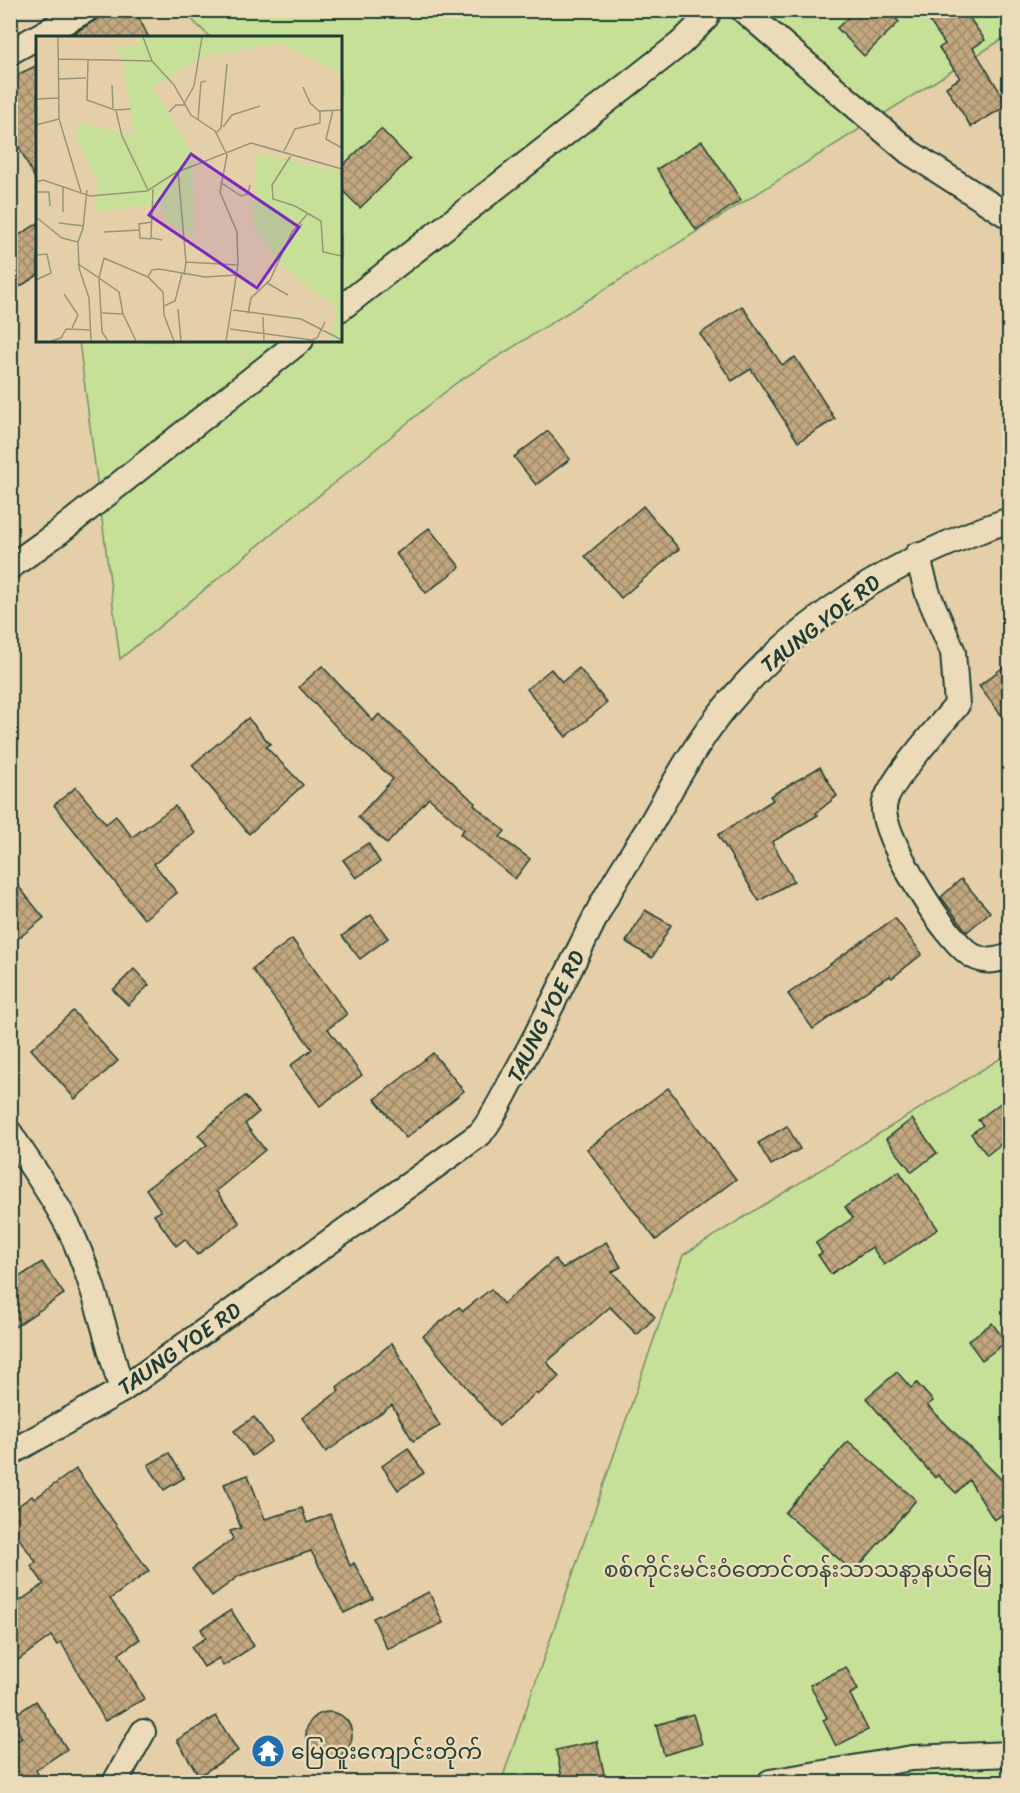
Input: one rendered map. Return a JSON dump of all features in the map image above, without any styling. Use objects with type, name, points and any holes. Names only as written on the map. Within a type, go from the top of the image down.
[{"type":"street","points":[[39,36],[86,10]]},
{"type":"street","points":[[342,307],[663,58],[706,18],[709,10]]},
{"type":"street","points":[[743,10],[909,152],[1010,217]]},
{"type":"street","points":[[10,52],[36,38]]},
{"type":"street","points":[[10,567],[59,532],[298,342]]},
{"type":"street","name":"TAUNG YOE RD","points":[[10,1453],[122,1390],[480,1134],[493,1118],[535,1040],[596,915],[683,770],[722,712],[756,672],[802,632],[855,592],[917,555],[1010,520]]},
{"type":"street","points":[[917,555],[928,594],[953,652],[957,705],[889,789],[883,807],[886,826],[926,901],[956,944],[973,957],[993,962],[1010,956]]},
{"type":"street","points":[[10,1133],[49,1189],[87,1270],[122,1390]]},
{"type":"street","points":[[115,1782],[143,1732]]},
{"type":"street","points":[[782,1781],[912,1758],[1010,1754]]},
{"type":"green space","points":[[183,11],[1009,11],[1009,35],[456,383],[120,659],[79,342],[342,342],[342,36],[209,36]]},
{"type":"green space","name":"စစ်ကိုင်းမင်းဝံတောင်တန်းသာသနာ့နယ်မြေ","points":[[1009,1053],[1009,1782],[501,1782],[683,1255]]},
{"type":"building","points":[[112,10],[135,10],[148,36],[69,36]]},
{"type":"building","points":[[856,10],[888,10],[899,22],[864,56],[837,28]]},
{"type":"building","points":[[922,10],[964,10],[985,40],[973,48],[1008,105],[971,127],[946,87],[960,78],[939,48],[945,44]]},
{"type":"building","points":[[36,66],[36,181],[10,129],[10,78]]},
{"type":"building","points":[[381,129],[410,159],[360,208],[342,190],[342,166]]},
{"type":"building","points":[[702,141],[741,200],[696,230],[657,169]]},
{"type":"building","points":[[36,224],[36,276],[10,293],[10,241]]},
{"type":"building","points":[[742,306],[782,365],[795,357],[835,419],[798,442],[751,369],[732,381],[700,334]]},
{"type":"building","points":[[548,431],[570,459],[536,485],[514,457]]},
{"type":"building","points":[[643,506],[679,549],[621,598],[585,556]]},
{"type":"building","points":[[429,528],[460,567],[426,593],[396,554]]},
{"type":"building","points":[[1010,662],[1010,727],[979,686]]},
{"type":"building","points":[[322,666],[373,721],[379,714],[475,803],[474,805],[505,831],[500,837],[530,859],[515,879],[460,834],[464,829],[429,798],[387,844],[358,817],[393,779],[341,732],[299,687]]},
{"type":"building","points":[[579,668],[607,703],[566,737],[527,689],[551,669],[562,682]]},
{"type":"building","points":[[248,718],[270,744],[266,747],[303,785],[249,834],[192,765]]},
{"type":"building","points":[[820,767],[837,796],[816,813],[818,815],[772,842],[794,881],[759,901],[718,835],[773,800],[770,796]]},
{"type":"building","points":[[76,787],[106,824],[116,816],[132,837],[175,806],[195,833],[154,864],[177,893],[144,919],[54,805]]},
{"type":"building","points":[[368,843],[380,862],[356,878],[343,860]]},
{"type":"building","points":[[10,876],[44,918],[10,945]]},
{"type":"building","points":[[961,879],[990,912],[967,932],[941,897]]},
{"type":"building","points":[[645,910],[671,925],[652,958],[626,942]]},
{"type":"building","points":[[371,915],[388,938],[360,959],[342,936]]},
{"type":"building","points":[[895,918],[922,954],[892,978],[890,976],[878,983],[813,1029],[788,994]]},
{"type":"building","points":[[292,939],[347,1014],[328,1029],[362,1075],[320,1106],[290,1066],[312,1049],[252,969]]},
{"type":"building","points":[[134,969],[149,985],[128,1005],[113,990]]},
{"type":"building","points":[[73,1011],[118,1061],[75,1099],[31,1049]]},
{"type":"building","points":[[433,1053],[464,1091],[406,1138],[375,1099]]},
{"type":"building","points":[[668,1088],[736,1179],[656,1240],[587,1149]]},
{"type":"building","points":[[245,1096],[259,1112],[245,1124],[265,1150],[216,1191],[240,1223],[197,1255],[185,1239],[176,1246],[154,1215],[161,1211],[146,1189],[207,1145],[198,1135]]},
{"type":"building","points":[[1010,1096],[1010,1137],[987,1155],[971,1134],[983,1125],[978,1120]]},
{"type":"building","points":[[912,1119],[937,1153],[912,1172],[886,1139]]},
{"type":"building","points":[[787,1126],[800,1149],[771,1165],[758,1143]]},
{"type":"building","points":[[899,1171],[938,1229],[884,1265],[872,1247],[831,1274],[818,1255],[822,1253],[816,1243],[853,1218],[845,1207]]},
{"type":"building","points":[[606,1242],[621,1267],[612,1272],[655,1317],[637,1335],[610,1307],[547,1362],[559,1377],[538,1395],[536,1393],[499,1426],[423,1336],[459,1307],[463,1311],[491,1289],[503,1304],[555,1259],[563,1268]]},
{"type":"building","points":[[42,1262],[64,1294],[10,1330],[10,1283]]},
{"type":"building","points":[[992,1323],[1006,1342],[982,1360],[968,1341]]},
{"type":"building","points":[[392,1343],[440,1426],[413,1441],[392,1405],[326,1452],[302,1418],[339,1391],[337,1387]]},
{"type":"building","points":[[897,1372],[911,1388],[917,1383],[933,1401],[927,1405],[1010,1488],[1010,1510],[994,1520],[969,1480],[956,1493],[938,1475],[935,1478],[866,1398]]},
{"type":"building","points":[[254,1417],[272,1441],[252,1456],[234,1431]]},
{"type":"building","points":[[848,1441],[916,1500],[854,1572],[785,1513]]},
{"type":"building","points":[[408,1448],[424,1473],[398,1490],[382,1466]]},
{"type":"building","points":[[169,1453],[184,1478],[164,1490],[148,1465]]},
{"type":"building","points":[[76,1469],[149,1571],[110,1599],[140,1639],[119,1654],[144,1699],[105,1721],[61,1642],[57,1645],[51,1636],[10,1666],[10,1608],[44,1584],[31,1566],[36,1562],[10,1526],[10,1512],[32,1496],[34,1499]]},
{"type":"building","points":[[248,1475],[265,1519],[302,1508],[307,1523],[330,1514],[350,1566],[354,1563],[373,1599],[344,1613],[311,1551],[239,1576],[212,1596],[192,1569],[233,1539],[230,1531],[241,1528],[224,1484]]},
{"type":"building","points":[[429,1592],[443,1623],[387,1649],[373,1618]]},
{"type":"building","points":[[231,1610],[254,1646],[223,1666],[219,1658],[204,1667],[191,1647],[206,1638],[201,1629]]},
{"type":"building","points":[[846,1667],[858,1690],[850,1694],[868,1730],[836,1746],[823,1720],[827,1718],[810,1685]]},
{"type":"building","points":[[36,1701],[67,1749],[36,1770],[38,1774],[25,1782],[18,1782],[10,1771],[10,1745],[22,1738],[10,1718]]},
{"type":"building","points":[[329,1712],[345,1719],[352,1735],[345,1751],[329,1758],[313,1751],[306,1735],[313,1719]]},
{"type":"building","points":[[693,1714],[702,1744],[664,1755],[656,1725]]},
{"type":"building","points":[[216,1716],[238,1751],[199,1776],[177,1740]]},
{"type":"building","points":[[597,1741],[604,1774],[563,1782],[556,1750]]},
{"type":"place","name":"မြေထူးကျောင်းတိုက်","points":[[268,1751]]}]
